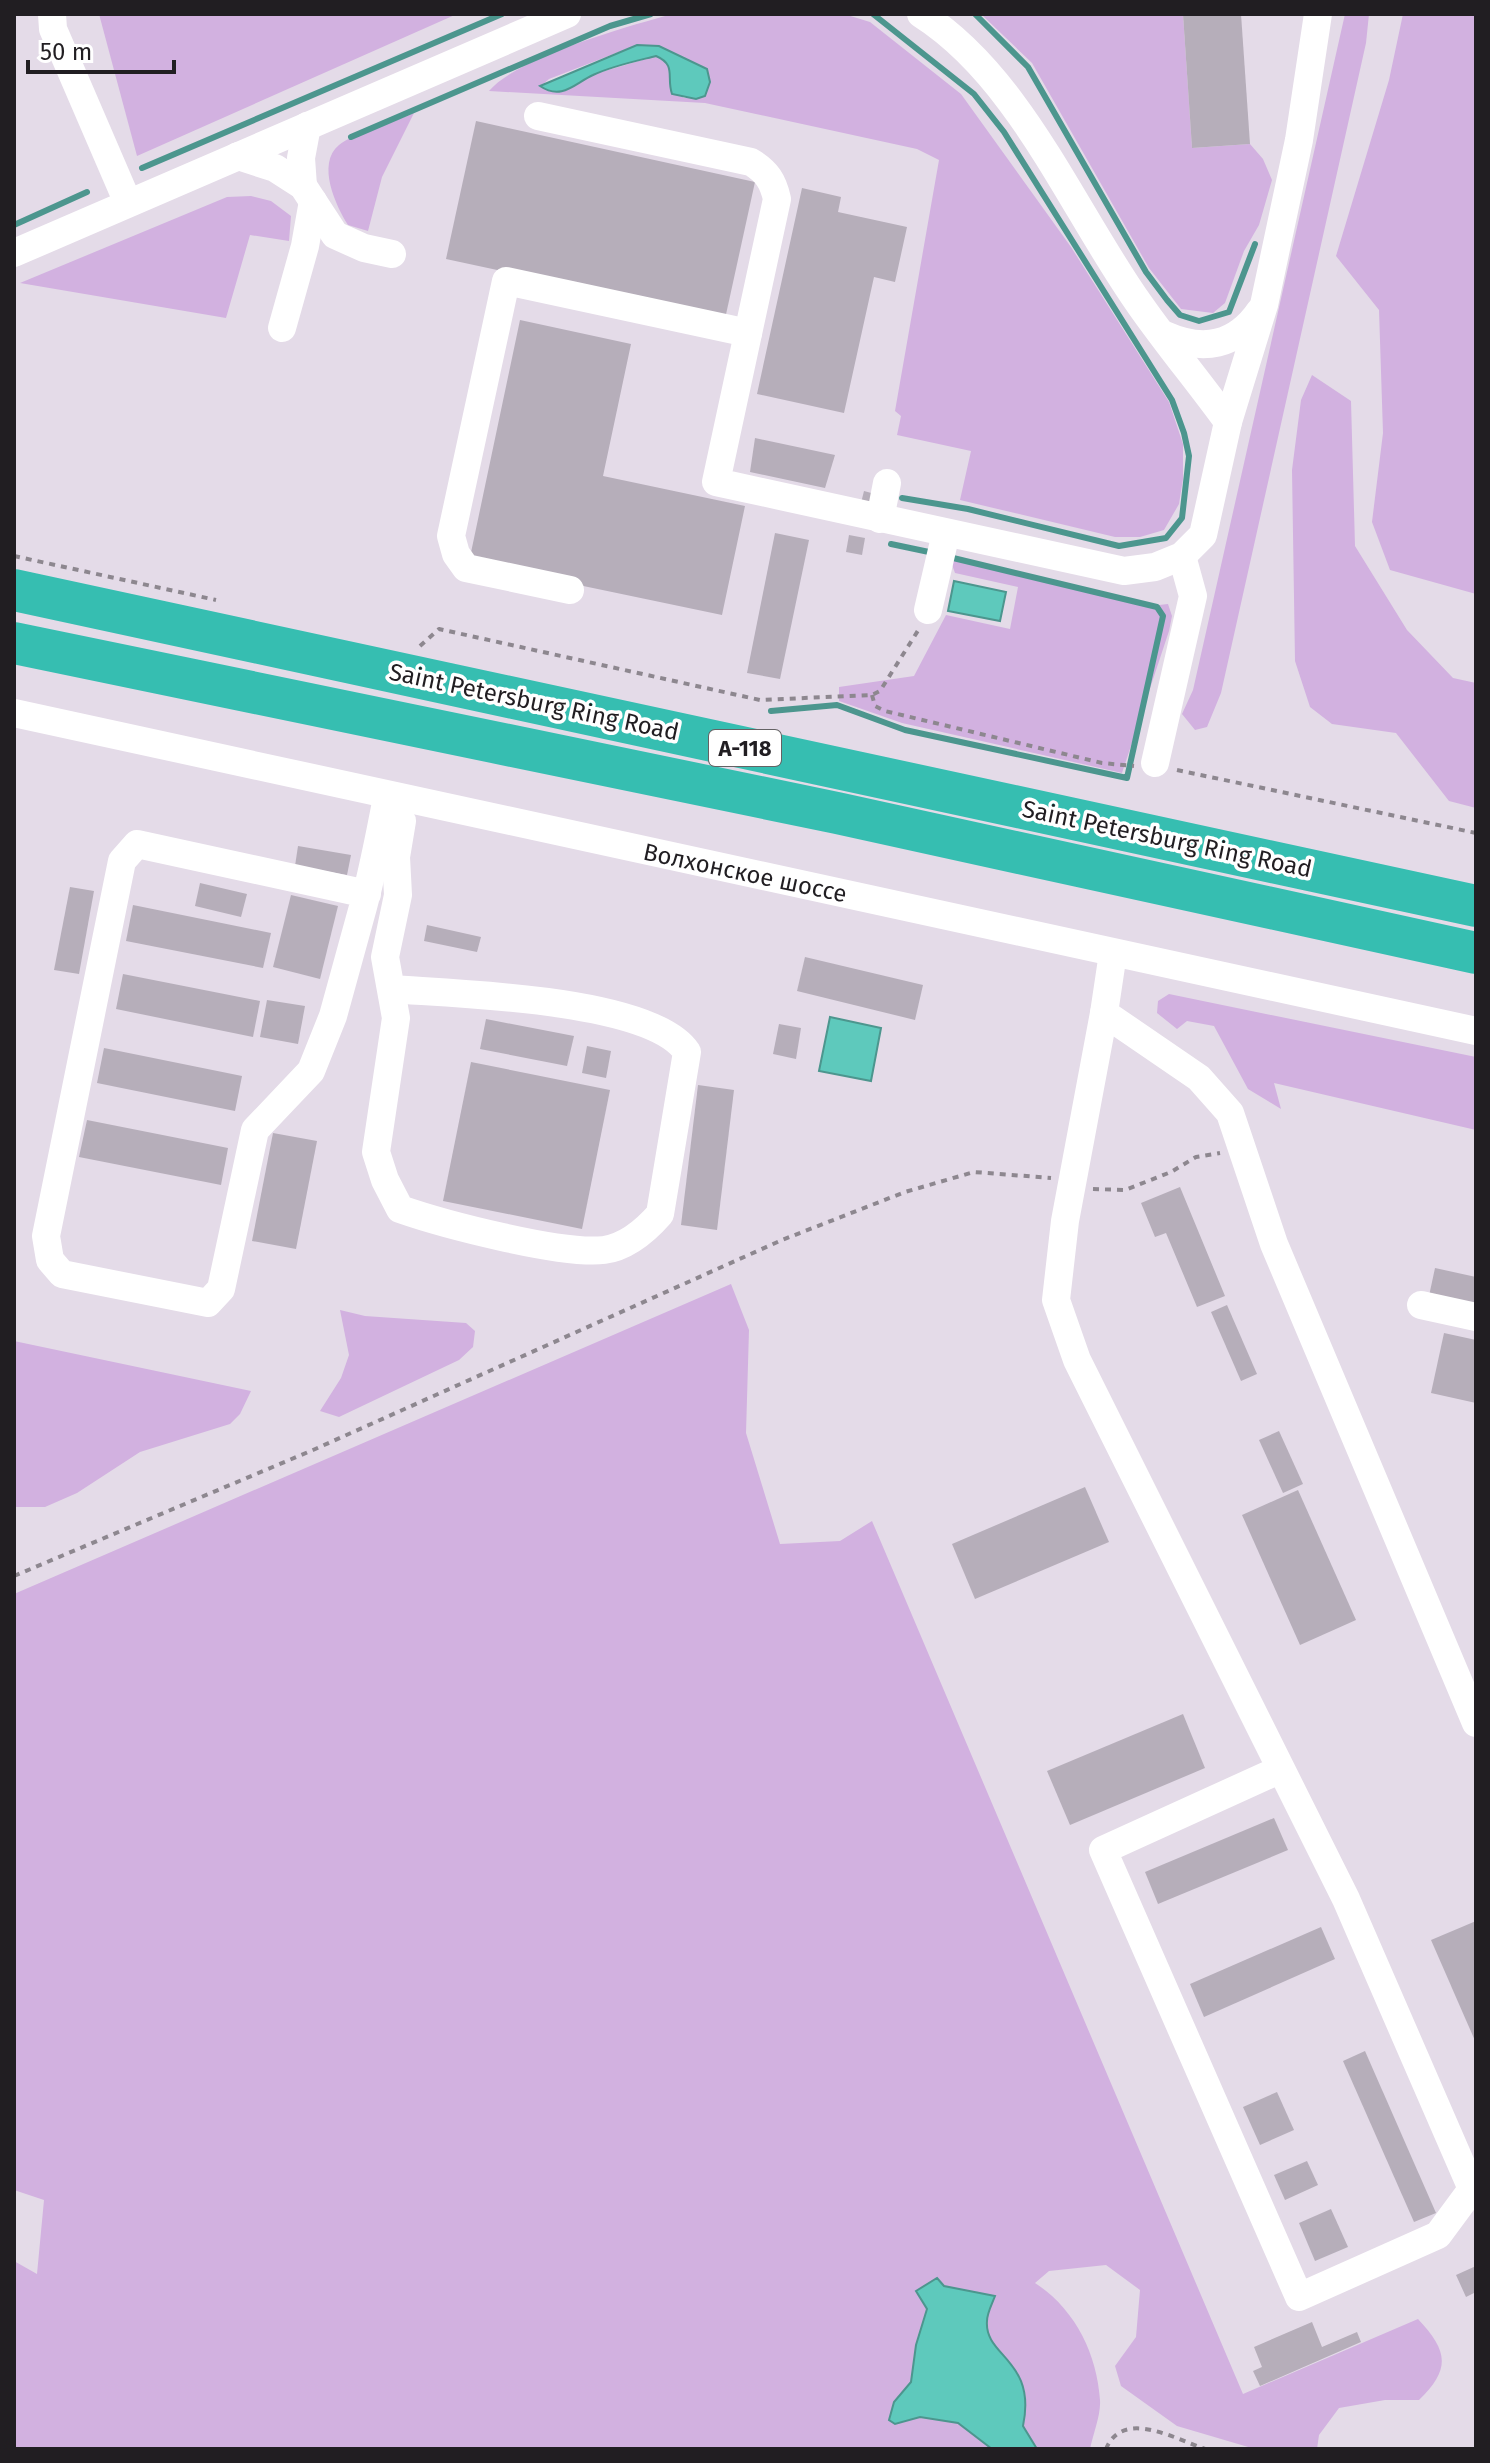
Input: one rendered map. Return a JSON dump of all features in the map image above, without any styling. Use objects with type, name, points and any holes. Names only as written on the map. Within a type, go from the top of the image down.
[{"type":"highway","name":"Saint Petersburg Ring Road","points":[[18,573],[1476,906]]},
{"type":"highway","name":"Saint Petersburg Ring Road","points":[[14,643],[837,813],[1476,953]]},
{"type":"street","points":[[52,14],[53,29],[128,203]]},
{"type":"street","points":[[14,253],[567,14]]},
{"type":"street","points":[[921,14],[945,29],[981,65],[1015,110],[1140,306],[1228,422]]},
{"type":"street","points":[[538,116],[751,162],[764,170],[773,182],[777,199],[716,482],[1124,571],[1155,567],[1182,556],[1203,535],[1228,422],[1264,305],[1299,140],[1318,14]]},
{"type":"street","points":[[282,328],[305,246],[308,194],[301,158],[307,126]]},
{"type":"street","points":[[238,156],[275,168],[308,194],[335,235],[364,248],[392,254]]},
{"type":"street","points":[[570,590],[466,568],[456,554],[451,536],[506,281],[748,333]]},
{"type":"street","points":[[1165,335],[1197,346],[1229,340],[1248,328],[1264,305]]},
{"type":"street","points":[[880,519],[887,483]]},
{"type":"street","points":[[928,610],[946,533]]},
{"type":"street","points":[[1155,763],[1193,596],[1182,556]]},
{"type":"street","name":"Волхонское шоссе","points":[[14,713],[397,799],[1476,1031]]},
{"type":"street","points":[[367,894],[137,844],[122,861],[46,1236],[50,1260],[62,1274],[208,1303],[221,1289],[255,1130],[311,1071],[333,1016],[397,799]]},
{"type":"street","points":[[391,989],[537,1000],[638,1020],[679,1041],[687,1052],[660,1214],[643,1233],[606,1250],[581,1249],[437,1221],[400,1209],[385,1180],[376,1152],[396,1018],[385,957],[398,895],[397,799]]},
{"type":"street","points":[[1113,953],[1072,1186],[1056,1300],[1077,1360],[1346,1899],[1472,2189],[1438,2235],[1299,2297],[1103,1850],[1281,1769]]},
{"type":"street","points":[[1104,1013],[1199,1078],[1230,1113],[1274,1244],[1476,1723]]},
{"type":"street","points":[[1421,1305],[1476,1317]]},
{"type":"path","points":[[14,556],[18,573]]},
{"type":"path","points":[[420,646],[439,629],[760,700],[872,695],[880,691],[928,610]]},
{"type":"path","points":[[872,695],[875,706],[921,720],[1121,766],[1155,763],[1211,779],[1476,833]]},
{"type":"path","points":[[14,1576],[313,1450],[782,1240],[905,1192],[974,1172],[1014,1172],[1072,1186],[1125,1190],[1171,1172],[1196,1157],[1221,1153],[1240,1143]]},
{"type":"path","points":[[1106,2449],[1118,2431],[1135,2426],[1205,2449]]},
{"type":"shaded area","points":[[99,14],[457,14],[137,156]]},
{"type":"shaded area","points":[[672,14],[844,14],[870,22],[961,94],[1071,247],[1169,402],[1183,444],[1183,479],[1179,504],[1164,530],[1140,537],[1115,537],[960,500],[971,451],[897,435],[901,416],[895,411],[939,160],[917,149],[705,103],[489,91],[503,78],[548,55]],"holes":[[[637,45],[659,46],[707,69],[704,96],[684,98],[670,86],[669,68],[665,61],[656,56],[591,75],[560,92],[541,86],[549,79]]]},
{"type":"shaded area","points":[[981,14],[1183,14],[1192,148],[1250,144],[1263,159],[1272,180],[1259,225],[1244,251],[1225,303],[1213,313],[1181,309],[1149,268],[1032,63]]},
{"type":"shaded area","points":[[1345,14],[1369,14],[1366,43],[1221,693],[1207,727],[1195,730],[1182,714],[1193,690]]},
{"type":"shaded area","points":[[1403,14],[1476,14],[1476,594],[1390,570],[1372,522],[1383,433],[1379,310],[1336,256],[1389,80]]},
{"type":"shaded area","points":[[637,45],[659,46],[707,69],[710,82],[705,96],[696,99],[672,94],[669,67],[656,56],[600,72],[562,91],[555,92],[540,86]]},
{"type":"shaded area","points":[[414,113],[382,177],[368,231],[348,225],[330,185],[332,153],[354,136]]},
{"type":"shaded area","points":[[251,196],[271,201],[291,216],[289,241],[250,235],[226,318],[20,283],[227,197]]},
{"type":"shaded area","points":[[1312,375],[1351,401],[1355,546],[1407,630],[1453,678],[1476,683],[1476,808],[1449,801],[1396,733],[1332,724],[1310,707],[1295,661],[1292,470],[1301,400]]},
{"type":"shaded area","points":[[950,559],[1159,605],[1168,604],[1172,616],[1169,631],[1122,773],[902,723],[839,701],[839,687],[914,676],[946,615],[1010,629],[1018,587],[955,573]]},
{"type":"shaded area","points":[[954,581],[1006,592],[1000,621],[948,611]]},
{"type":"shaded area","points":[[1169,994],[1476,1057],[1476,1130],[1274,1083],[1281,1109],[1248,1089],[1214,1026],[1187,1021],[1177,1029],[1157,1013],[1158,1001]]},
{"type":"shaded area","points":[[830,1017],[881,1028],[871,1081],[819,1071]]},
{"type":"shaded area","points":[[731,1284],[749,1330],[746,1433],[780,1544],[840,1541],[872,1521],[1243,2394],[1418,2319],[1440,2350],[1442,2359],[1437,2378],[1419,2400],[1385,2400],[1339,2408],[1319,2435],[1317,2449],[1255,2449],[1177,2426],[1121,2386],[1115,2366],[1136,2337],[1140,2290],[1106,2265],[1049,2271],[1035,2283],[1049,2293],[1072,2319],[1094,2365],[1100,2406],[1090,2449],[14,2449],[14,2261],[37,2274],[44,2200],[14,2190],[14,1594]]},
{"type":"shaded area","points":[[340,1310],[365,1316],[466,1323],[475,1331],[473,1347],[459,1360],[339,1417],[320,1411],[341,1378],[349,1355]]},
{"type":"shaded area","points":[[14,1341],[251,1391],[240,1414],[230,1424],[140,1452],[77,1493],[45,1507],[14,1507]]},
{"type":"shaded area","points":[[937,2278],[944,2286],[995,2296],[987,2318],[988,2333],[1023,2386],[1023,2426],[1037,2449],[992,2449],[958,2423],[920,2417],[895,2424],[889,2420],[894,2402],[911,2382],[916,2345],[927,2309],[916,2291]]},
{"type":"building","points":[[1183,14],[1241,14],[1250,144],[1192,148]]},
{"type":"building","points":[[476,121],[755,182],[725,319],[446,259]]},
{"type":"building","points":[[802,188],[841,197],[838,212],[907,227],[895,282],[874,277],[844,413],[757,394]]},
{"type":"building","points":[[520,320],[631,344],[603,476],[745,506],[722,615],[469,562]]},
{"type":"building","points":[[755,438],[835,455],[825,488],[750,472]]},
{"type":"building","points":[[864,491],[875,494],[872,510],[860,507]]},
{"type":"building","points":[[775,533],[809,540],[780,679],[747,673]]},
{"type":"building","points":[[849,535],[865,538],[862,555],[846,552]]},
{"type":"building","points":[[298,846],[351,855],[347,875],[295,866]]},
{"type":"building","points":[[200,883],[247,894],[241,917],[195,906]]},
{"type":"building","points":[[70,887],[94,891],[79,974],[54,970]]},
{"type":"building","points":[[291,895],[338,906],[320,979],[273,967]]},
{"type":"building","points":[[133,905],[271,933],[263,968],[126,941]]},
{"type":"building","points":[[427,925],[481,937],[477,952],[424,941]]},
{"type":"building","points":[[805,957],[923,985],[915,1020],[797,991]]},
{"type":"building","points":[[123,974],[260,1001],[253,1037],[116,1009]]},
{"type":"building","points":[[267,1000],[305,1006],[298,1044],[260,1037]]},
{"type":"building","points":[[486,1019],[574,1036],[567,1066],[480,1049]]},
{"type":"building","points":[[779,1024],[801,1028],[796,1059],[773,1054]]},
{"type":"building","points":[[587,1046],[611,1051],[606,1078],[582,1073]]},
{"type":"building","points":[[104,1048],[242,1076],[235,1111],[97,1083]]},
{"type":"building","points":[[471,1062],[610,1090],[582,1229],[443,1201]]},
{"type":"building","points":[[698,1085],[734,1090],[717,1230],[681,1225]]},
{"type":"building","points":[[87,1120],[228,1148],[221,1185],[79,1157]]},
{"type":"building","points":[[273,1133],[317,1141],[296,1249],[252,1241]]},
{"type":"building","points":[[1180,1187],[1225,1296],[1197,1307],[1166,1233],[1155,1237],[1141,1203]]},
{"type":"building","points":[[1435,1268],[1476,1277],[1476,1306],[1429,1296]]},
{"type":"building","points":[[1227,1305],[1257,1374],[1241,1381],[1211,1312]]},
{"type":"building","points":[[1444,1333],[1476,1340],[1476,1403],[1431,1393]]},
{"type":"building","points":[[1279,1431],[1303,1484],[1283,1493],[1259,1440]]},
{"type":"building","points":[[1085,1487],[1109,1542],[975,1599],[952,1544]]},
{"type":"building","points":[[1298,1490],[1356,1620],[1300,1645],[1242,1515]]},
{"type":"building","points":[[1183,1714],[1205,1768],[1070,1825],[1047,1771]]},
{"type":"building","points":[[1274,1818],[1288,1850],[1158,1904],[1145,1872]]},
{"type":"building","points":[[1476,1921],[1476,2043],[1431,1940]]},
{"type":"building","points":[[1321,1927],[1335,1959],[1204,2017],[1190,1984]]},
{"type":"building","points":[[1365,2051],[1436,2213],[1414,2222],[1343,2061]]},
{"type":"building","points":[[1277,2092],[1294,2130],[1260,2145],[1243,2107]]},
{"type":"building","points":[[1307,2161],[1318,2185],[1285,2200],[1274,2175]]},
{"type":"building","points":[[1331,2209],[1348,2247],[1315,2261],[1299,2223]]},
{"type":"building","points":[[1476,2266],[1476,2292],[1466,2297],[1456,2275]]},
{"type":"building","points":[[1312,2322],[1322,2347],[1357,2332],[1361,2342],[1260,2386],[1253,2371],[1262,2367],[1254,2347]]},
{"type":"waterway","points":[[142,168],[502,14]]},
{"type":"waterway","points":[[351,137],[610,26],[651,14]]},
{"type":"waterway","points":[[873,14],[974,94],[1004,132],[1172,400],[1189,456],[1182,518],[1166,538],[1119,546],[968,509],[902,498]]},
{"type":"waterway","points":[[975,14],[1028,67],[1146,272],[1180,315],[1199,321],[1229,312],[1255,244]]},
{"type":"waterway","points":[[14,225],[87,192]]},
{"type":"waterway","points":[[891,544],[929,552]]},
{"type":"waterway","points":[[771,711],[837,705],[905,730],[1127,778],[1163,616],[1157,607],[949,557]]}]
